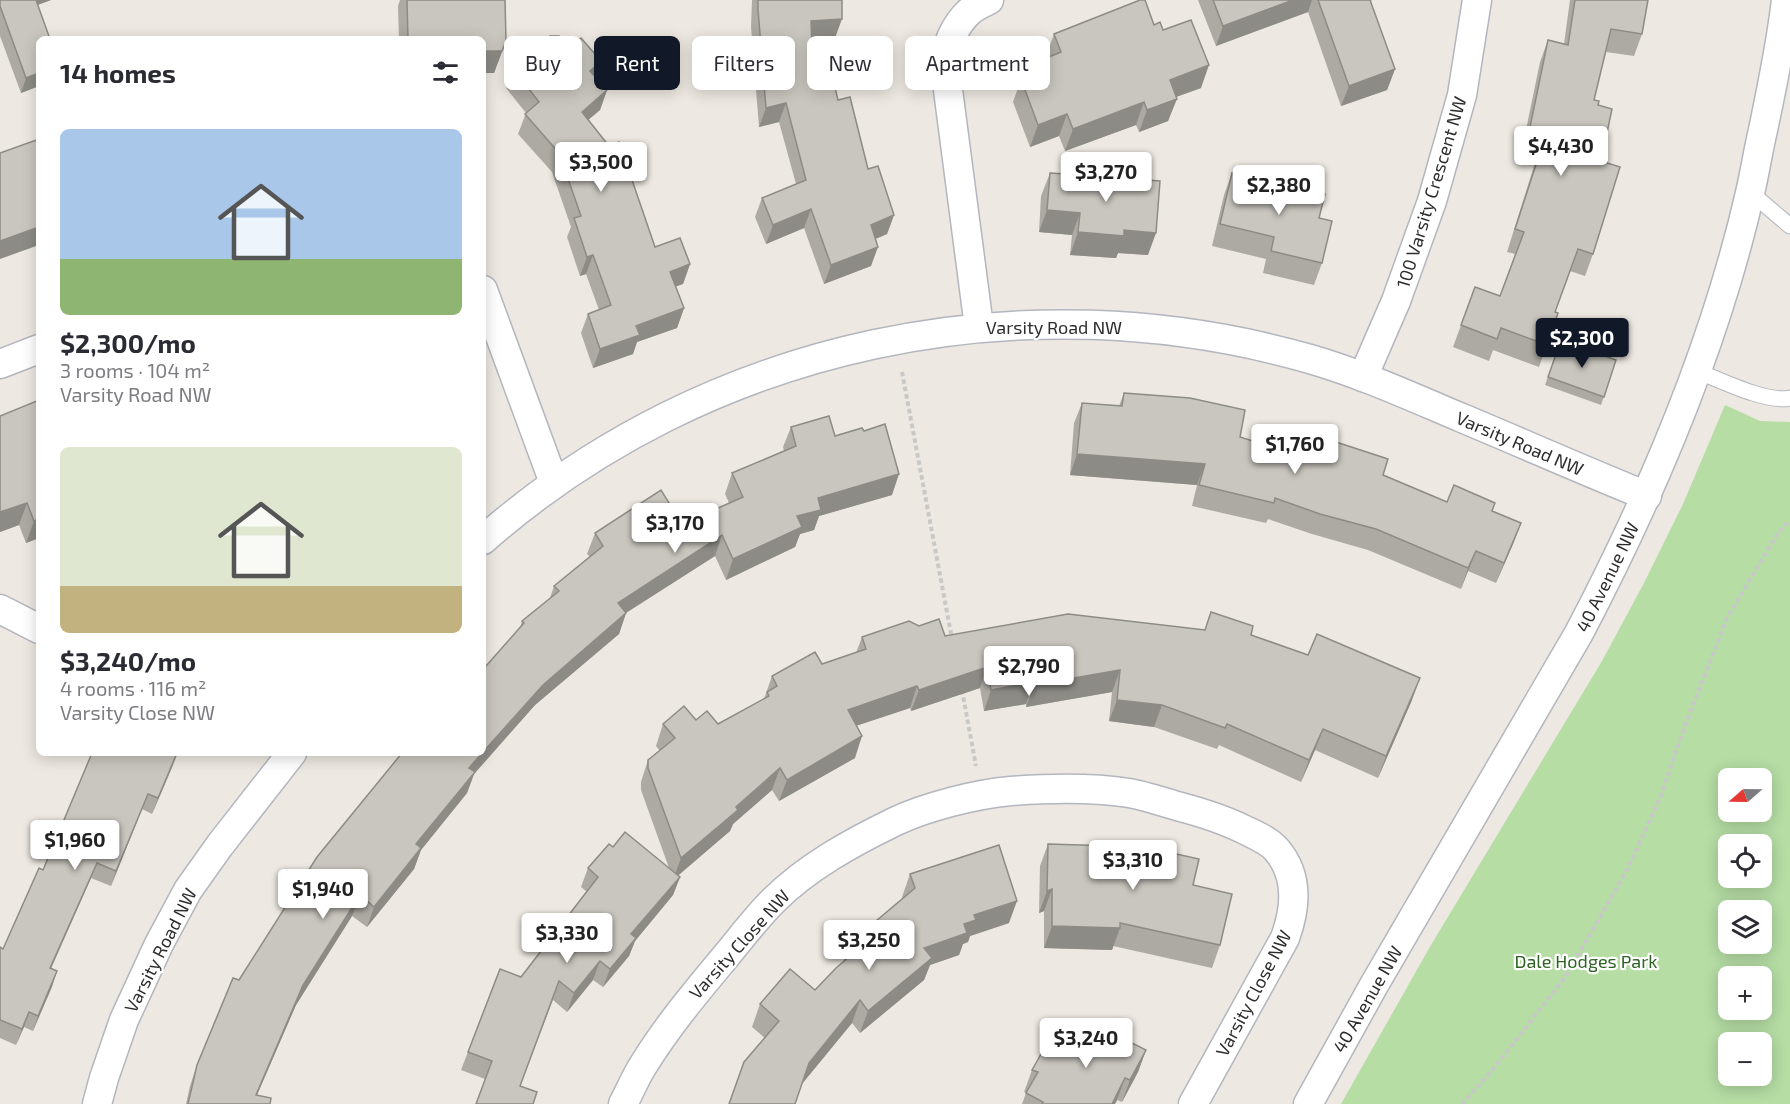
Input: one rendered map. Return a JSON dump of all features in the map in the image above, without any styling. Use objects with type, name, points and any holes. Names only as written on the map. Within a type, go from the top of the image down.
[{"type":"street","points":[[979,327],[945,54],[959,23],[972,10],[989,0]]},
{"type":"street","name":"100 Varsity Crescent NW","points":[[1363,377],[1396,301],[1432,201],[1462,95],[1477,0]]},
{"type":"street","name":"40 Avenue NW","points":[[1308,1104],[1374,985],[1579,633],[1647,496],[1696,370],[1725,286],[1750,192],[1786,0]]},
{"type":"street","points":[[486,298],[554,483]]},
{"type":"street","name":"Varsity Road NW","points":[[486,538],[554,483],[587,462],[691,404],[750,380],[816,358],[896,339],[979,327],[1054,323],[1153,328],[1205,335],[1261,346],[1312,360],[1363,377],[1647,496]]},
{"type":"street","points":[[0,364],[36,350]]},
{"type":"street","points":[[0,609],[36,627]]},
{"type":"street","name":"Varsity Road NW","points":[[97,1104],[124,1020],[159,944],[188,890],[290,756]]},
{"type":"street","name":"Varsity Close NW","points":[[623,1104],[643,1065],[682,1008],[774,901],[810,870],[850,844],[887,825],[934,807],[1009,791],[1050,789],[1091,789],[1130,793],[1197,811],[1234,824],[1263,839],[1276,849],[1287,868],[1292,883],[1294,902],[1292,920],[1285,938],[1193,1104]]},
{"type":"lane","points":[[1750,192],[1790,226]]},
{"type":"lane","points":[[1696,370],[1760,395],[1782,400],[1790,398]]},
{"type":"path","points":[[896,339],[953,644]]},
{"type":"path","points":[[1462,1104],[1494,1068],[1566,976],[1628,870],[1660,798],[1727,618],[1778,533],[1790,520]]},
{"type":"path","points":[[1778,533],[1790,526]]},
{"type":"path","points":[[960,679],[982,796]]},
{"type":"green space","name":"Dale Hodges Park","points":[[1725,405],[1760,421],[1790,422],[1790,1104],[1341,1104],[1431,945],[1602,661],[1683,504]]},
{"type":"building","points":[[0,0],[36,0],[49,36],[36,36],[36,74],[26,78],[0,6]]},
{"type":"building","points":[[407,0],[505,0],[506,36],[504,36],[502,51],[486,51],[486,36],[408,36]]},
{"type":"building","points":[[758,0],[842,0],[842,19],[811,21],[812,36],[807,36],[807,90],[836,90],[838,100],[850,97],[868,169],[878,166],[894,215],[871,225],[878,247],[831,265],[811,209],[773,225],[762,198],[806,180],[786,103],[766,108],[765,90],[795,90],[795,36],[760,36]]},
{"type":"building","points":[[1145,0],[1154,25],[1160,22],[1163,30],[1191,20],[1209,65],[1170,80],[1177,99],[1147,110],[1144,102],[1073,129],[1067,114],[1038,125],[1025,90],[1050,90],[1050,56],[1061,52],[1054,34]]},
{"type":"building","points":[[1213,0],[1293,0],[1223,26]]},
{"type":"building","points":[[1318,0],[1370,0],[1395,69],[1349,86]]},
{"type":"building","points":[[1575,0],[1648,0],[1642,34],[1611,29],[1594,100],[1599,101],[1598,105],[1612,109],[1601,161],[1620,167],[1593,254],[1578,249],[1555,312],[1558,313],[1547,345],[1501,328],[1497,339],[1461,325],[1475,287],[1500,296],[1524,232],[1515,229],[1547,131],[1530,127],[1548,40],[1568,45]]},
{"type":"building","points":[[582,39],[594,53],[594,67],[590,71],[594,75],[594,90],[607,90],[582,112],[609,146],[619,142],[655,247],[680,238],[690,264],[670,272],[684,308],[636,326],[640,335],[600,349],[588,314],[611,305],[593,255],[587,257],[574,218],[581,216],[559,153],[525,114],[539,102],[530,90],[582,90]]},
{"type":"building","points":[[36,140],[36,228],[0,241],[0,153]]},
{"type":"building","points":[[1050,173],[1160,181],[1156,233],[1124,230],[1124,236],[1078,232],[1080,213],[1047,210]]},
{"type":"building","points":[[1232,173],[1325,194],[1319,218],[1332,221],[1322,263],[1271,251],[1274,237],[1220,224]]},
{"type":"building","points":[[1561,340],[1616,360],[1604,397],[1548,377]]},
{"type":"building","points":[[1124,393],[1190,398],[1245,410],[1240,437],[1256,442],[1256,446],[1301,455],[1303,449],[1330,458],[1336,442],[1388,459],[1383,475],[1447,502],[1454,485],[1495,503],[1492,511],[1521,523],[1504,563],[1476,551],[1468,568],[1376,529],[1320,514],[1275,498],[1274,503],[1199,485],[1205,464],[1077,454],[1082,403],[1122,406]]},
{"type":"building","points":[[36,401],[36,520],[34,521],[27,503],[0,512],[0,416]]},
{"type":"building","points":[[829,416],[835,436],[862,428],[864,431],[885,424],[899,474],[818,498],[821,510],[797,516],[802,527],[733,559],[722,535],[618,603],[626,613],[543,685],[486,749],[486,666],[524,623],[522,621],[559,591],[554,586],[603,546],[595,533],[661,490],[682,524],[743,497],[732,473],[796,446],[791,427]]},
{"type":"building","points":[[1211,612],[1253,626],[1251,635],[1308,655],[1317,634],[1420,678],[1386,756],[1323,729],[1309,760],[1227,724],[1225,728],[1162,705],[1117,700],[1120,670],[991,690],[987,667],[919,690],[917,686],[848,710],[862,736],[787,780],[780,768],[736,807],[738,810],[681,858],[648,768],[648,760],[675,738],[663,724],[684,706],[696,720],[707,711],[718,724],[769,696],[767,692],[777,686],[772,676],[815,652],[822,664],[866,649],[862,637],[909,621],[919,626],[939,619],[945,636],[1068,614],[1205,630]]},
{"type":"building","points":[[91,756],[176,756],[158,798],[148,794],[116,871],[97,863],[50,968],[57,971],[38,1016],[29,1012],[22,1029],[0,1020],[0,947],[3,949],[39,868],[43,870]]},
{"type":"building","points":[[400,756],[479,756],[469,768],[475,772],[416,844],[421,848],[374,907],[360,895],[303,985],[256,1095],[271,1098],[270,1104],[188,1104],[197,1065],[233,978],[239,980],[317,857]]},
{"type":"building","points":[[625,832],[680,877],[631,934],[636,938],[610,969],[600,961],[574,993],[559,981],[520,1086],[537,1092],[533,1104],[476,1104],[492,1061],[468,1052],[500,969],[521,977],[598,877],[588,868],[609,844],[613,847]]},
{"type":"building","points":[[1048,844],[1145,847],[1199,859],[1193,885],[1232,894],[1220,945],[1120,923],[1120,928],[1052,926],[1052,889],[1047,891]]},
{"type":"building","points":[[999,845],[1017,901],[974,915],[976,920],[964,924],[967,933],[924,948],[932,958],[868,1011],[860,1000],[809,1063],[795,1104],[729,1104],[744,1062],[779,1021],[760,1004],[790,969],[815,990],[857,950],[850,943],[915,888],[910,874]]},
{"type":"building","points":[[1083,1022],[1100,1031],[1101,1027],[1146,1050],[1130,1080],[1125,1078],[1112,1104],[1042,1104],[1043,1102],[1026,1093],[1038,1072],[1032,1070],[1045,1047],[1060,1056],[1072,1033],[1076,1035]]}]
